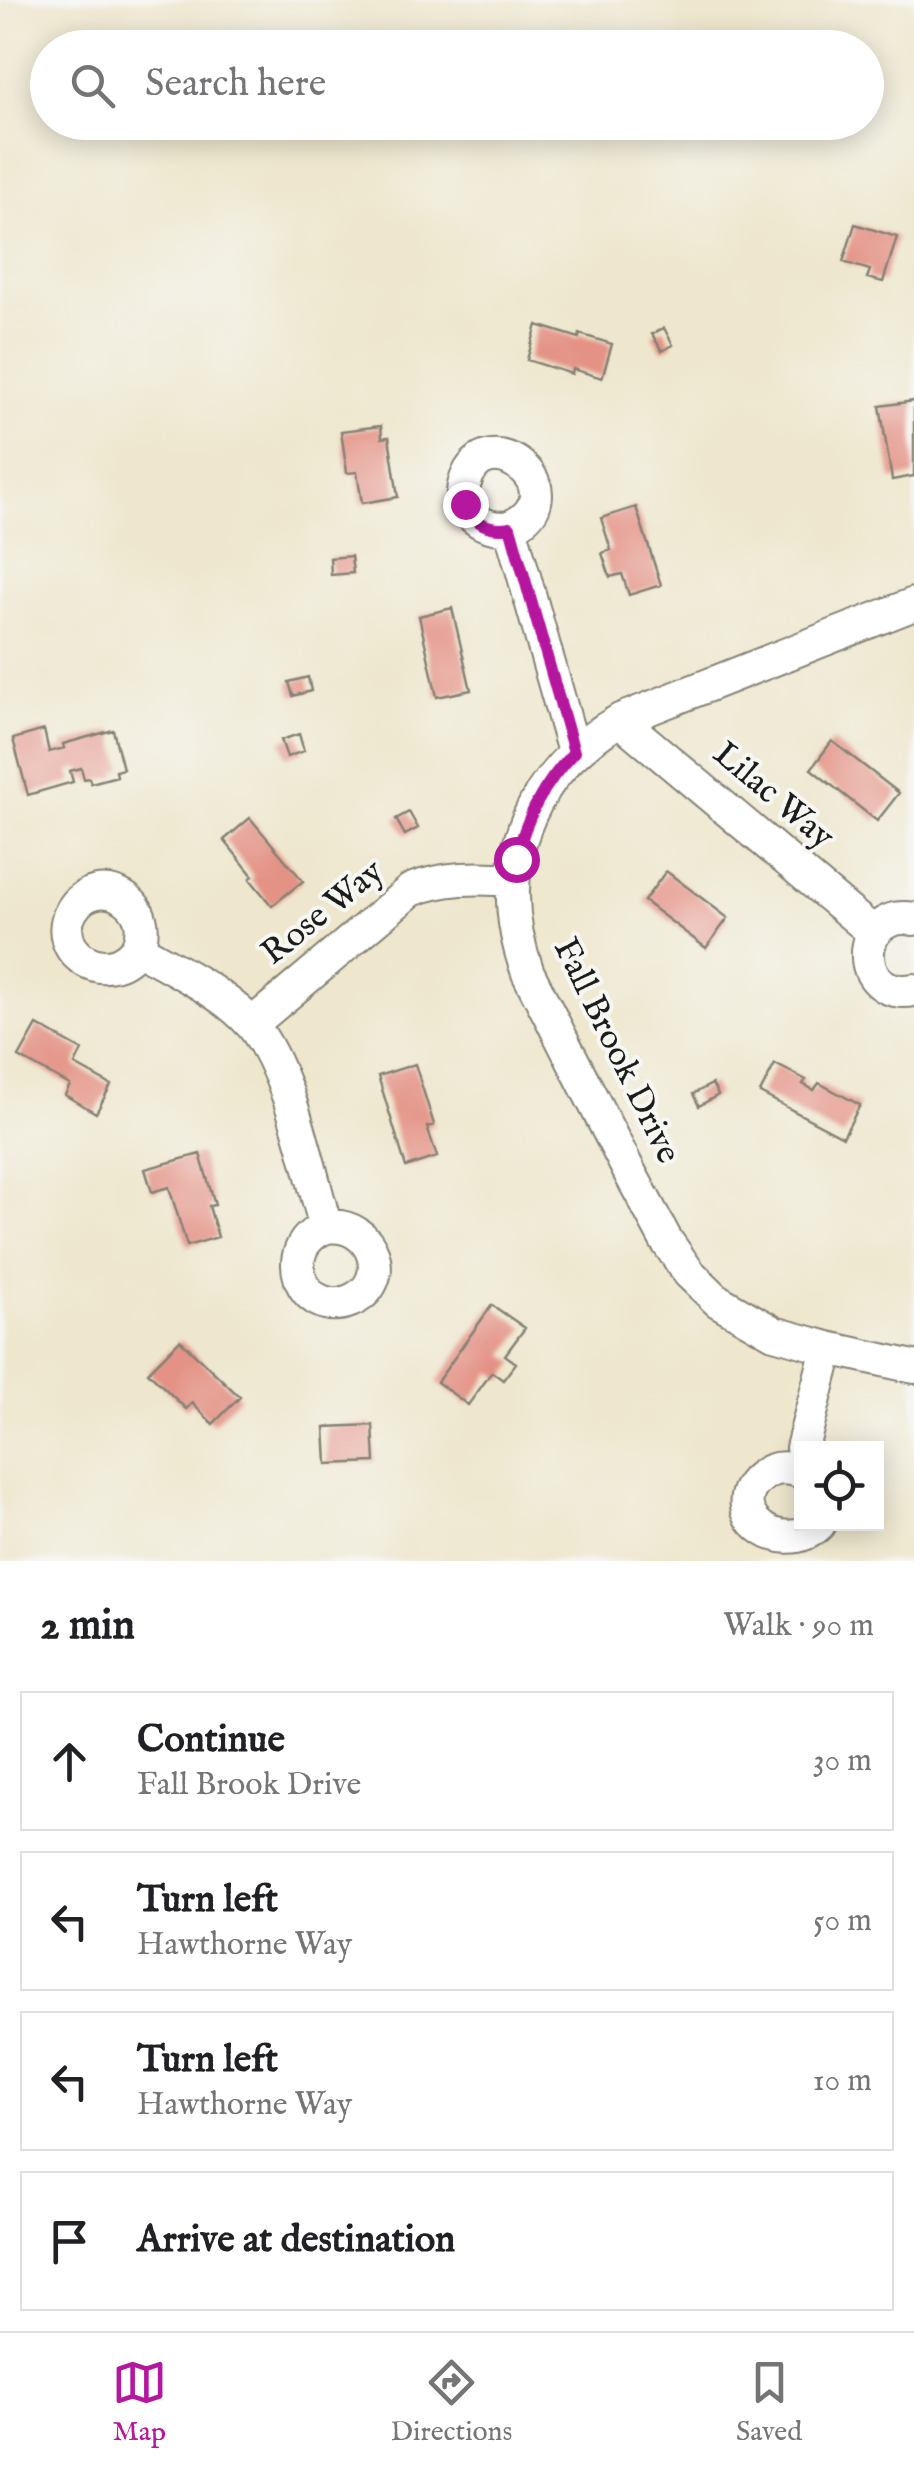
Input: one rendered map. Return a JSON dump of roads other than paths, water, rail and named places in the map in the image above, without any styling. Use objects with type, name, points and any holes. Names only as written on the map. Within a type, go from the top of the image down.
[{"type":"street","points":[[510,527],[574,752]]},
{"type":"street","name":"Fall Brook Drive","points":[[914,604],[620,720],[574,752],[536,801],[520,839],[513,880],[515,927],[528,973],[666,1240],[690,1273],[718,1301],[774,1333],[914,1366]]},
{"type":"street","name":"Lilac Way","points":[[620,720],[874,934]]},
{"type":"street","name":"Rose Way","points":[[252,1024],[412,890],[430,882],[469,878],[513,880]]},
{"type":"street","points":[[914,919],[891,920],[874,934],[867,956],[881,984],[895,990],[914,990]]},
{"type":"street","points":[[137,948],[210,990],[252,1024],[274,1060],[288,1098],[326,1227]]},
{"type":"street","points":[[805,1441],[828,1348]]},
{"type":"street","points":[[794,1462],[758,1480],[747,1502],[749,1518],[758,1532],[779,1544],[802,1541],[812,1531]]}]
